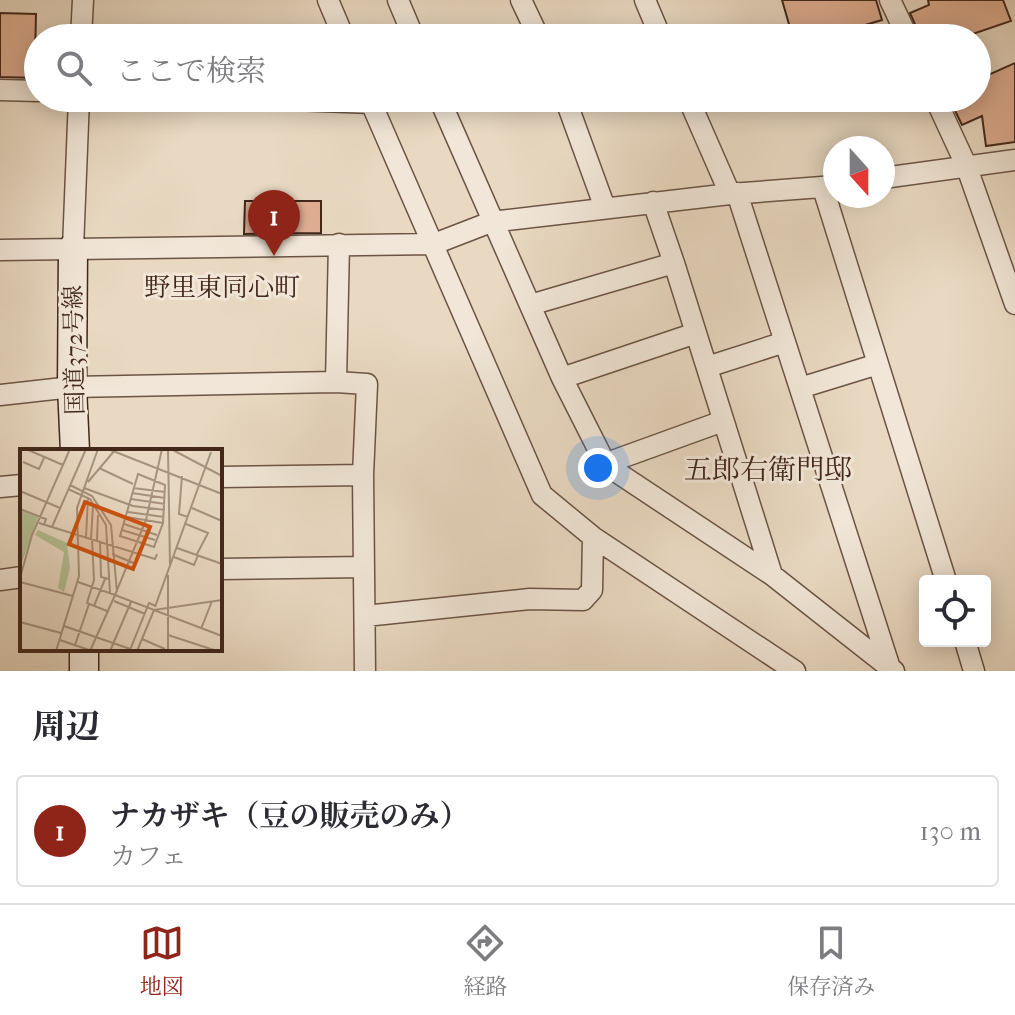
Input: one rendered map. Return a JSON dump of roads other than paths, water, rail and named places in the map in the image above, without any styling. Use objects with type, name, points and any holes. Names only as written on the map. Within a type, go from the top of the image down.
[{"type":"street","points":[[82,24],[83,0]]},
{"type":"street","points":[[328,0],[338,24]]},
{"type":"street","points":[[398,0],[408,24]]},
{"type":"street","points":[[521,0],[532,24]]},
{"type":"street","points":[[645,0],[655,24]]},
{"type":"street","points":[[890,0],[901,24]]},
{"type":"street","points":[[0,90],[24,91]]},
{"type":"street","points":[[73,248],[78,112]]},
{"type":"street","points":[[375,112],[542,495],[593,537],[795,671]]},
{"type":"street","points":[[445,112],[562,378],[607,463],[772,575],[892,670]]},
{"type":"street","points":[[570,112],[605,208]]},
{"type":"street","points":[[695,112],[733,194],[785,342],[892,670]]},
{"type":"street","points":[[941,112],[966,165],[1015,304]]},
{"type":"street","points":[[895,176],[1015,160]]},
{"type":"street","points":[[0,250],[434,244],[491,222],[653,202],[823,187]]},
{"type":"street","points":[[653,202],[772,575]]},
{"type":"street","points":[[835,208],[878,364],[944,575]]},
{"type":"street","points":[[336,382],[339,244]]},
{"type":"street","name":"国道372号線","points":[[73,248],[75,449]]},
{"type":"street","points":[[530,305],[674,263]]},
{"type":"street","points":[[562,378],[696,333]]},
{"type":"street","points":[[707,367],[785,342]]},
{"type":"street","points":[[800,388],[878,364]]},
{"type":"street","points":[[0,395],[72,387],[367,384],[363,475],[365,671]]},
{"type":"street","points":[[607,463],[723,421]]},
{"type":"street","points":[[222,477],[363,475]]},
{"type":"street","points":[[0,487],[20,485]]},
{"type":"street","points":[[365,616],[530,599],[583,600],[592,590],[593,537]]},
{"type":"street","points":[[222,569],[364,567]]},
{"type":"street","points":[[0,580],[20,577]]},
{"type":"street","points":[[967,647],[974,671]]},
{"type":"place","name":"ナカザキ（豆の販売のみ）","points":[[274,256]]},
{"type":"district","name":"野里東同心町","points":[[222,287]]},
{"type":"district","name":"五郎右衛門邸","points":[[768,469]]}]
